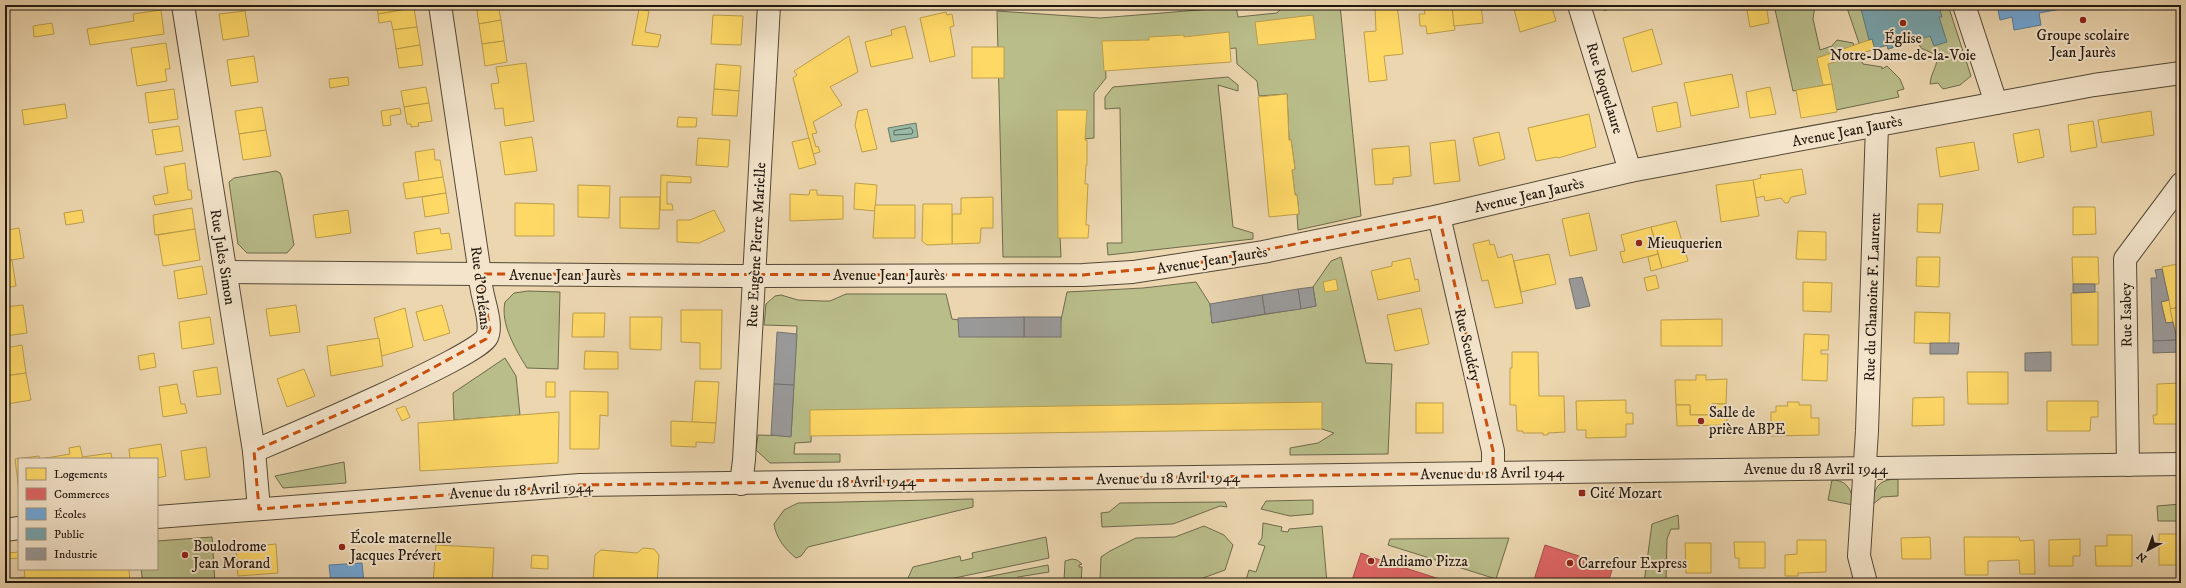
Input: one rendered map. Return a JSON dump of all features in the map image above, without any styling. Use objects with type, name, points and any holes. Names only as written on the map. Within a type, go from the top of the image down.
[{"type":"street","name":"Rue Jules Simon","points":[[183,5],[254,451],[259,509]]},
{"type":"street","name":"Rue d'Orléans","points":[[254,451],[385,394],[454,359],[486,339],[490,330],[480,285],[480,274],[440,5]]},
{"type":"street","name":"Rue Eugène Pierre Marielle","points":[[741,484],[744,460],[769,5]]},
{"type":"street","name":"Rue Roquelaure","points":[[1579,5],[1630,171]]},
{"type":"street","points":[[1964,5],[1996,103]]},
{"type":"street","name":"Avenue Jean Jaurès","points":[[226,272],[754,276],[1076,275],[1133,272],[1263,252],[1439,216],[1630,171],[2094,85],[2181,72]]},
{"type":"street","name":"Rue du Chanoine F. Laurent","points":[[1866,583],[1859,556],[1864,469],[1876,125]]},
{"type":"street","name":"Rue Isabey","points":[[2128,465],[2125,259],[2181,184]]},
{"type":"street","name":"Rue Scudéry","points":[[1439,216],[1493,451],[1493,473]]},
{"type":"street","name":"Avenue du 18 Avril 1944","points":[[158,517],[580,485],[2181,464]]},
{"type":"street","points":[[5,530],[18,528]]},
{"type":"highlighted area","points":[[1439,216],[1493,451],[1493,473],[580,485],[259,509],[254,451],[385,394],[486,339],[490,330],[480,274],[1083,275],[1187,265]]},
{"type":"shaded area","points":[[1284,5],[1340,5],[1361,216],[1298,230],[1297,215],[1299,214],[1292,170],[1295,169],[1291,140],[1289,140],[1287,94],[1259,96],[1257,81],[1237,64],[1236,48],[1105,58],[1106,78],[1094,93],[1094,138],[1083,139],[1060,236],[1061,257],[1003,257],[997,11],[1100,18],[1236,7],[1238,17],[1277,13]]},
{"type":"shaded area","points":[[1774,5],[1815,5],[1813,19],[1820,50],[1832,46],[1837,40],[1853,43],[1863,64],[1882,67],[1882,69],[1887,66],[1900,79],[1904,89],[1897,91],[1899,97],[1836,110],[1832,84],[1793,91]]},
{"type":"shaded area","points":[[1846,5],[1948,5],[1971,76],[1960,85],[1943,89],[1938,83],[1930,84],[1937,59],[1932,53],[1921,48],[1917,40],[1888,49],[1887,45],[1864,52],[1859,43]]},
{"type":"shaded area","points":[[1228,77],[1238,85],[1238,91],[1218,85],[1233,227],[1253,233],[1253,239],[1108,255],[1107,243],[1122,243],[1120,108],[1105,109],[1105,97],[1113,87]]},
{"type":"shaded area","points":[[276,171],[280,173],[282,178],[294,245],[287,253],[247,253],[238,244],[229,182],[234,178]]},
{"type":"shaded area","points":[[1341,257],[1366,363],[1392,364],[1388,454],[1290,455],[1290,448],[1318,443],[1334,433],[1319,428],[812,412],[811,442],[795,443],[794,454],[840,454],[840,462],[770,463],[756,450],[758,435],[791,436],[797,326],[764,325],[766,304],[775,296],[781,295],[798,300],[830,301],[846,294],[946,294],[952,319],[1058,334],[1067,292],[1143,288],[1196,282],[1210,304],[1212,323],[1316,306],[1313,287],[1331,261]]},
{"type":"shaded area","points":[[528,291],[560,292],[558,369],[527,368],[510,336],[505,319],[505,302],[514,293]]},
{"type":"shaded area","points":[[505,358],[516,376],[520,415],[454,420],[453,393]]},
{"type":"shaded area","points":[[344,462],[346,483],[283,488],[275,476]]},
{"type":"shaded area","points":[[1898,479],[1898,496],[1882,497],[1872,505],[1874,493],[1882,482]]},
{"type":"shaded area","points":[[1832,480],[1842,482],[1848,487],[1852,495],[1853,505],[1828,500]]},
{"type":"shaded area","points":[[973,499],[973,507],[808,547],[801,556],[796,558],[782,543],[774,524],[784,510],[798,503]]},
{"type":"shaded area","points":[[1313,500],[1313,514],[1290,516],[1261,509],[1266,501]]},
{"type":"shaded area","points":[[1225,502],[1227,507],[1220,506],[1173,524],[1102,527],[1101,513],[1109,512],[1120,503]]},
{"type":"shaded area","points":[[2181,504],[2181,521],[2158,521],[2157,506]]},
{"type":"shaded area","points":[[1678,515],[1679,529],[1671,529],[1667,539],[1666,583],[1644,583],[1652,524]]},
{"type":"shaded area","points":[[1263,523],[1282,527],[1281,531],[1288,532],[1289,529],[1322,526],[1327,583],[1245,583],[1249,570],[1256,572],[1265,546],[1258,544],[1262,538]]},
{"type":"shaded area","points":[[1204,526],[1224,535],[1233,545],[1225,570],[1203,578],[1201,583],[1116,583],[1100,580],[1101,557],[1110,551],[1136,538],[1175,537]]},
{"type":"shaded area","name":"Boulodrome Jean Morand","points":[[212,537],[215,583],[143,583],[141,570],[158,570],[158,541]]},
{"type":"shaded area","points":[[1046,537],[1049,558],[931,583],[909,583],[908,578],[913,567],[960,556],[961,561],[973,558],[972,553]]},
{"type":"shaded area","points":[[1509,538],[1496,579],[1388,545],[1390,539]]},
{"type":"shaded area","points":[[1072,559],[1077,560],[1082,564],[1079,565],[1079,567],[1082,567],[1081,582],[1064,582],[1065,561]]},
{"type":"shaded area","points":[[1048,565],[1049,572],[1018,577],[1017,583],[956,583]]},
{"type":"water","points":[[916,123],[918,137],[891,142],[888,128]]},
{"type":"building: Logements","points":[[377,5],[414,5],[414,8],[378,14]]},
{"type":"building: Logements","points":[[476,5],[498,5],[501,20],[479,24]]},
{"type":"building: Logements","points":[[1397,5],[1403,54],[1384,56],[1387,80],[1369,82],[1364,32],[1376,31],[1375,7]]},
{"type":"building: Logements","points":[[1424,5],[1452,5],[1455,30],[1427,34],[1426,26],[1420,26],[1419,14],[1425,14]]},
{"type":"building: Logements","points":[[1452,5],[1481,5],[1483,23],[1454,26]]},
{"type":"building: Logements","points":[[1513,5],[1543,5],[1543,7],[1551,5],[1556,21],[1520,32]]},
{"type":"building: Logements","points":[[1603,5],[1622,5],[1604,11]]},
{"type":"building: Logements","points":[[1746,5],[1766,5],[1769,23],[1750,27]]},
{"type":"building: Logements","points":[[414,8],[417,27],[393,30],[391,21],[379,23],[378,14]]},
{"type":"building: Logements","points":[[639,9],[649,11],[645,32],[661,35],[658,47],[632,45]]},
{"type":"building: Logements","points":[[161,10],[164,34],[90,45],[87,29],[134,21],[133,14]]},
{"type":"building: Logements","points":[[245,11],[249,36],[223,40],[219,14]]},
{"type":"building: Logements","points":[[946,12],[947,15],[952,14],[954,26],[950,27],[955,56],[930,62],[920,18]]},
{"type":"building: Logements","points":[[713,15],[743,16],[741,45],[711,44]]},
{"type":"building: Logements","points":[[1313,15],[1316,39],[1258,45],[1255,22]]},
{"type":"building: Logements","points":[[501,20],[504,41],[482,44],[479,24]]},
{"type":"building: Logements","points":[[52,23],[54,34],[34,37],[33,26]]},
{"type":"building: Logements","points":[[905,26],[913,58],[871,67],[865,42],[892,35],[891,30]]},
{"type":"building: Logements","points":[[417,27],[420,45],[396,49],[393,30]]},
{"type":"building: Logements","points":[[1652,29],[1662,64],[1632,72],[1623,38]]},
{"type":"building: Logements","points":[[1229,32],[1231,62],[1104,71],[1102,41],[1149,40],[1149,37],[1184,35],[1184,37]]},
{"type":"building: Logements","points":[[849,36],[858,72],[830,87],[842,105],[813,122],[817,133],[812,134],[816,147],[818,146],[820,152],[813,154],[793,78],[797,75],[794,71]]},
{"type":"building: Logements","points":[[1872,39],[1875,49],[1828,64],[1832,84],[1823,85],[1817,58]]},
{"type":"building: Logements","points":[[504,41],[507,62],[485,66],[482,44]]},
{"type":"building: Logements","points":[[166,43],[170,69],[165,69],[167,81],[137,86],[131,48]]},
{"type":"building: Logements","points":[[420,45],[423,65],[399,68],[396,49]]},
{"type":"building: Logements","points":[[972,47],[1004,47],[1004,78],[972,78]]},
{"type":"building: Logements","points":[[254,56],[258,82],[231,86],[227,60]]},
{"type":"building: Logements","points":[[526,63],[534,121],[505,126],[503,108],[495,109],[491,84],[499,83],[496,67]]},
{"type":"building: Logements","points":[[716,64],[741,66],[739,91],[714,89]]},
{"type":"building: Logements","points":[[1732,74],[1739,107],[1691,116],[1684,83]]},
{"type":"building: Logements","points":[[348,77],[349,85],[330,88],[329,79]]},
{"type":"building: Logements","points":[[1832,84],[1837,112],[1801,118],[1796,90]]},
{"type":"building: Logements","points":[[426,87],[429,103],[404,107],[401,91]]},
{"type":"building: Logements","points":[[1770,87],[1776,114],[1750,118],[1746,92]]},
{"type":"building: Logements","points":[[174,89],[178,119],[149,123],[145,93]]},
{"type":"building: Logements","points":[[714,89],[739,91],[737,116],[712,115]]},
{"type":"building: Logements","points":[[1287,94],[1289,140],[1291,140],[1295,169],[1292,170],[1299,214],[1269,217],[1258,97]]},
{"type":"building: Logements","points":[[1677,102],[1681,127],[1657,132],[1652,107]]},
{"type":"building: Logements","points":[[429,103],[432,121],[418,123],[419,126],[411,127],[411,124],[407,124],[404,107]]},
{"type":"building: Logements","points":[[65,104],[67,118],[24,125],[22,110]]},
{"type":"building: Logements","points":[[262,107],[266,130],[239,134],[235,111]]},
{"type":"building: Logements","points":[[400,108],[401,114],[390,116],[391,125],[383,126],[381,111]]},
{"type":"building: Logements","points":[[867,109],[877,149],[862,152],[855,125],[858,111]]},
{"type":"building: Logements","points":[[1057,110],[1087,110],[1085,140],[1087,140],[1087,165],[1085,184],[1088,184],[1086,225],[1089,225],[1088,238],[1058,238]]},
{"type":"building: Logements","points":[[2151,111],[2154,135],[2102,143],[2098,120]]},
{"type":"building: Logements","points":[[1589,114],[1596,147],[1558,158],[1536,161],[1528,128]]},
{"type":"building: Logements","points":[[678,117],[697,118],[696,127],[677,127]]},
{"type":"building: Logements","points":[[2093,121],[2097,147],[2071,152],[2068,125]]},
{"type":"building: Logements","points":[[179,126],[183,151],[156,155],[152,130]]},
{"type":"building: Logements","points":[[2039,129],[2044,157],[2018,163],[2013,134]]},
{"type":"building: Logements","points":[[266,130],[271,156],[243,160],[239,134]]},
{"type":"building: Logements","points":[[1499,132],[1505,159],[1479,166],[1473,138]]},
{"type":"building: Logements","points":[[532,137],[537,171],[505,175],[500,142]]},
{"type":"building: Logements","points":[[698,138],[730,140],[728,167],[696,165]]},
{"type":"building: Logements","points":[[809,138],[816,164],[799,169],[792,142]]},
{"type":"building: Logements","points":[[1455,140],[1460,181],[1434,184],[1430,143]]},
{"type":"building: Logements","points":[[1974,142],[1979,170],[1940,177],[1936,148]]},
{"type":"building: Logements","points":[[1409,146],[1411,176],[1393,178],[1393,184],[1375,185],[1372,149]]},
{"type":"building: Logements","points":[[434,149],[435,160],[440,160],[443,177],[419,181],[415,152]]},
{"type":"building: Logements","points":[[185,163],[188,190],[191,190],[192,199],[155,205],[153,196],[168,193],[164,167]]},
{"type":"building: Logements","points":[[1802,169],[1806,194],[1791,197],[1788,203],[1785,203],[1781,198],[1765,201],[1764,196],[1756,198],[1753,180],[1761,178],[1760,175]]},
{"type":"building: Logements","points":[[661,175],[691,177],[691,183],[667,182],[667,204],[672,204],[673,210],[660,210]]},
{"type":"building: Logements","points":[[443,177],[446,193],[406,199],[403,183]]},
{"type":"building: Logements","points":[[1753,180],[1759,216],[1721,222],[1716,185]]},
{"type":"building: Logements","points":[[855,183],[877,185],[875,211],[854,209]]},
{"type":"building: Logements","points":[[578,185],[610,186],[609,218],[578,217]]},
{"type":"building: Logements","points":[[810,190],[817,190],[817,195],[843,196],[843,219],[790,221],[790,194],[809,195]]},
{"type":"building: Logements","points":[[446,193],[449,213],[425,217],[422,197]]},
{"type":"building: Logements","points":[[620,197],[660,197],[659,229],[620,228]]},
{"type":"building: Logements","points":[[993,197],[993,228],[981,228],[980,243],[952,244],[952,214],[961,214],[961,198]]},
{"type":"building: Logements","points":[[515,203],[554,204],[554,236],[515,236]]},
{"type":"building: Logements","points":[[923,204],[952,204],[952,244],[927,245],[922,241]]},
{"type":"building: Logements","points":[[1918,204],[1943,204],[1940,233],[1917,232]]},
{"type":"building: Logements","points":[[875,205],[915,205],[915,238],[873,238]]},
{"type":"building: Logements","points":[[2073,207],[2095,207],[2096,234],[2073,235]]},
{"type":"building: Logements","points":[[192,208],[195,229],[155,235],[153,215]]},
{"type":"building: Logements","points":[[82,210],[84,222],[66,225],[64,213]]},
{"type":"building: Logements","points":[[348,210],[351,233],[316,238],[313,215]]},
{"type":"building: Logements","points":[[714,210],[725,231],[699,243],[677,242],[677,220],[690,220]]},
{"type":"building: Logements","points":[[1589,213],[1597,250],[1570,256],[1562,219]]},
{"type":"building: Logements","points":[[1676,221],[1688,261],[1662,268],[1651,227]]},
{"type":"building: Logements","name":"Mieuquerien","points":[[1651,227],[1658,254],[1623,263],[1620,252],[1625,251],[1621,235]]},
{"type":"building: Logements","points":[[19,228],[24,258],[5,261],[5,233],[7,233],[7,230]]},
{"type":"building: Logements","points":[[440,228],[441,234],[449,233],[452,249],[417,254],[414,232]]},
{"type":"building: Logements","points":[[195,229],[200,260],[163,266],[158,235]]},
{"type":"building: Logements","points":[[1798,231],[1826,232],[1826,260],[1796,259]]},
{"type":"building: Logements","points":[[1489,240],[1490,245],[1494,244],[1498,258],[1512,254],[1523,303],[1495,308],[1488,280],[1482,281],[1473,244]]},
{"type":"building: Logements","points":[[1549,254],[1556,284],[1521,292],[1514,261]]},
{"type":"building: Logements","points":[[1658,254],[1662,268],[1651,271],[1648,257]]},
{"type":"building: Logements","points":[[1917,257],[1940,257],[1939,287],[1916,286]]},
{"type":"building: Logements","points":[[2072,257],[2098,257],[2099,284],[2073,284]]},
{"type":"building: Logements","points":[[1410,258],[1415,280],[1418,279],[1420,291],[1378,300],[1371,271],[1392,266],[1392,262]]},
{"type":"building: Logements","points":[[12,260],[16,286],[5,288],[5,261]]},
{"type":"building: Logements","points":[[2178,264],[2181,276],[2181,307],[2170,309],[2162,267]]},
{"type":"building: Logements","points":[[202,266],[207,294],[178,299],[174,271]]},
{"type":"building: Logements","points":[[1656,275],[1659,288],[1647,291],[1644,278]]},
{"type":"building: Logements","points":[[1336,279],[1338,290],[1325,292],[1323,282]]},
{"type":"building: Logements","points":[[1803,282],[1832,283],[1831,312],[1803,311]]},
{"type":"building: Logements","points":[[2098,292],[2098,345],[2072,345],[2071,293]]},
{"type":"building: Logements","points":[[2169,300],[2173,322],[2166,323],[2161,302]]},
{"type":"building: Logements","points":[[23,305],[27,333],[5,336],[5,307]]},
{"type":"building: Logements","points":[[296,305],[300,332],[270,336],[266,309]]},
{"type":"building: Logements","points":[[442,305],[450,333],[424,341],[416,312]]},
{"type":"building: Logements","points":[[2181,307],[2181,338],[2177,339],[2170,309]]},
{"type":"building: Logements","points":[[405,308],[413,347],[382,356],[374,318]]},
{"type":"building: Logements","points":[[1421,308],[1429,344],[1395,351],[1387,315]]},
{"type":"building: Logements","points":[[681,310],[722,310],[721,369],[700,369],[700,343],[681,342]]},
{"type":"building: Logements","points":[[1915,312],[1950,313],[1949,344],[1914,343]]},
{"type":"building: Logements","points":[[573,313],[605,313],[604,337],[572,337]]},
{"type":"building: Logements","points":[[210,317],[214,344],[182,349],[179,322]]},
{"type":"building: Logements","points":[[630,317],[662,317],[661,350],[630,349]]},
{"type":"building: Logements","points":[[1722,319],[1722,346],[1661,346],[1661,320]]},
{"type":"building: Logements","points":[[1804,334],[1829,335],[1828,350],[1821,350],[1821,354],[1828,354],[1827,381],[1802,380]]},
{"type":"building: Logements","points":[[379,338],[383,366],[331,376],[327,346]]},
{"type":"building: Logements","points":[[22,345],[26,373],[5,376],[5,348]]},
{"type":"building: Logements","points":[[585,351],[618,352],[618,369],[584,369]]},
{"type":"building: Logements","points":[[1512,352],[1538,352],[1539,396],[1564,396],[1565,432],[1548,433],[1548,435],[1543,435],[1543,433],[1523,433],[1523,431],[1517,431],[1516,405],[1510,405],[1510,368],[1512,368]]},
{"type":"building: Logements","points":[[154,353],[156,367],[140,370],[138,356]]},
{"type":"building: Logements","points":[[217,367],[221,394],[197,397],[193,371]]},
{"type":"building: Logements","points":[[304,369],[315,396],[287,407],[277,379]]},
{"type":"building: Logements","points":[[1967,372],[2008,372],[2008,404],[1968,404]]},
{"type":"building: Logements","points":[[26,373],[31,400],[7,404],[5,376]]},
{"type":"building: Logements","points":[[1696,375],[1706,375],[1706,380],[1727,379],[1726,404],[1712,404],[1712,415],[1690,415],[1690,405],[1676,405],[1675,380],[1696,380]]},
{"type":"building: Logements","points":[[695,381],[719,382],[716,423],[692,422]]},
{"type":"building: Logements","points":[[546,382],[555,382],[555,397],[546,397]]},
{"type":"building: Logements","points":[[2181,383],[2181,401],[2178,401],[2180,424],[2154,424],[2153,415],[2157,415],[2157,384]]},
{"type":"building: Logements","points":[[177,384],[181,404],[185,404],[187,413],[163,417],[159,387]]},
{"type":"building: Logements","points":[[570,391],[608,392],[608,416],[600,415],[599,449],[570,449]]},
{"type":"building: Logements","points":[[1944,397],[1944,425],[1912,426],[1913,398]]},
{"type":"building: Logements","points":[[1626,400],[1626,413],[1633,413],[1633,424],[1626,424],[1626,437],[1586,438],[1586,430],[1577,430],[1576,401]]},
{"type":"building: Logements","points":[[2047,401],[2098,401],[2098,417],[2091,417],[2090,431],[2047,431]]},
{"type":"building: Logements","points":[[1322,402],[1322,429],[810,436],[810,410]]},
{"type":"building: Logements","points":[[1787,402],[1799,402],[1799,405],[1811,405],[1811,418],[1819,418],[1819,435],[1771,436],[1771,412],[1776,412],[1776,406],[1788,406]]},
{"type":"building: Logements","points":[[1416,403],[1443,403],[1443,433],[1416,433]]},
{"type":"building: Logements","points":[[1712,404],[1726,404],[1727,425],[1677,426],[1676,405],[1690,405],[1690,415],[1712,415]]},
{"type":"building: Logements","points":[[405,406],[410,417],[402,421],[396,409]]},
{"type":"building: Logements","points":[[559,412],[558,463],[420,471],[418,423]]},
{"type":"building: Logements","points":[[671,421],[716,423],[714,443],[696,442],[696,447],[671,446]]},
{"type":"building: Logements","points":[[161,444],[166,476],[158,478],[158,458],[130,458],[129,449]]},
{"type":"building: Logements","points":[[80,446],[83,458],[46,458],[70,454],[69,448]]},
{"type":"building: Logements","points":[[206,447],[210,477],[185,480],[181,451]]},
{"type":"building: Logements","points":[[111,453],[112,458],[82,458]]},
{"type":"building: Logements","points":[[39,456],[40,458],[23,458]]},
{"type":"building: Logements","points":[[15,459],[18,459],[18,483]]},
{"type":"building: Logements","points":[[2159,534],[2181,534],[2181,565],[2159,565]]},
{"type":"building: Logements","points":[[2107,535],[2132,535],[2132,566],[2096,566],[2095,546],[2107,546]]},
{"type":"building: Logements","points":[[1930,537],[1931,559],[1902,559],[1901,538]]},
{"type":"building: Logements","points":[[1964,537],[2019,537],[2020,541],[2034,540],[2035,574],[2020,574],[2019,560],[1988,561],[1988,575],[1965,575]]},
{"type":"building: Logements","points":[[2080,539],[2080,556],[2073,556],[2073,566],[2049,566],[2049,540]]},
{"type":"building: Logements","points":[[1797,540],[1826,540],[1826,572],[1798,573],[1798,576],[1785,576],[1785,555],[1797,554]]},
{"type":"building: Logements","points":[[1734,542],[1765,542],[1765,568],[1739,568],[1739,558],[1735,558]]},
{"type":"building: Logements","points":[[1685,543],[1711,543],[1711,573],[1686,573]]},
{"type":"building: Logements","points":[[276,544],[278,573],[238,576],[236,548]]},
{"type":"building: Logements","points":[[436,545],[494,548],[492,583],[433,583]]},
{"type":"building: Logements","points":[[643,548],[654,549],[659,555],[657,583],[598,583],[598,580],[593,580],[595,555],[601,550],[637,553]]},
{"type":"building: Logements","points":[[18,552],[18,558],[8,559],[8,553]]},
{"type":"building: Logements","points":[[532,555],[548,556],[548,569],[531,568]]},
{"type":"building: Logements","points":[[24,570],[129,570],[130,583],[10,583],[10,579],[25,577]]},
{"type":"building: Commerces","name":"Carrefour Express","points":[[1545,545],[1613,567],[1608,583],[1533,583]]},
{"type":"building: Commerces","points":[[1361,553],[1371,557],[1452,583],[1351,583]]},
{"type":"building: Écoles","points":[[1997,5],[2083,5],[2039,13],[2041,25],[2014,30],[2012,17],[2000,20]]},
{"type":"building: Écoles","points":[[2144,5],[2181,6],[2161,9],[2160,6],[2145,9]]},
{"type":"building: Écoles","points":[[362,563],[364,583],[331,583],[329,565]]},
{"type":"building: Public","name":"Église Notre-Dame-de-la-Voie","points":[[1860,5],[1939,6],[1942,17],[1939,17],[1947,42],[1934,46],[1930,36],[1888,49],[1887,45],[1875,49],[1872,39],[1869,40]]},
{"type":"building: Industrie","points":[[2162,269],[2169,300],[2161,302],[2166,323],[2173,322],[2177,340],[2153,341],[2151,278],[2157,278],[2155,270]]},
{"type":"building: Industrie","points":[[1582,277],[1590,306],[1576,309],[1569,279]]},
{"type":"building: Industrie","points":[[2073,284],[2095,284],[2095,292],[2073,293]]},
{"type":"building: Industrie","points":[[1313,287],[1316,306],[1301,309],[1298,289]]},
{"type":"building: Industrie","points":[[1298,289],[1301,309],[1265,314],[1262,295]]},
{"type":"building: Industrie","points":[[1262,295],[1265,314],[1212,323],[1210,304]]},
{"type":"building: Industrie","points":[[1024,317],[1061,317],[1061,337],[1024,337]]},
{"type":"building: Industrie","points":[[1024,317],[1024,337],[959,337],[958,318]]},
{"type":"building: Industrie","points":[[777,332],[797,334],[794,385],[774,384]]},
{"type":"building: Industrie","points":[[2153,341],[2181,341],[2181,352],[2153,353]]},
{"type":"building: Industrie","points":[[1930,343],[1959,343],[1958,354],[1930,354]]},
{"type":"building: Industrie","points":[[2051,352],[2051,371],[2025,371],[2025,353]]},
{"type":"building: Industrie","points":[[774,384],[794,385],[791,437],[771,435]]},
{"type":"place","name":"Groupe scolaire Jean Jaurès","points":[[2083,20]]},
{"type":"place","name":"Église Notre-Dame-de-la-Voie","points":[[1903,23]]},
{"type":"place","name":"Mieuquerien","points":[[1639,243]]},
{"type":"place","name":"Salle de prière ABPE","points":[[1701,421]]},
{"type":"place","name":"Cité Mozart","points":[[1582,493]]},
{"type":"place","name":"École maternelle Jacques Prévert","points":[[342,547]]},
{"type":"place","name":"Boulodrome Jean Morand","points":[[185,555]]},
{"type":"place","name":"Andiamo Pizza","points":[[1371,561]]},
{"type":"place","name":"Carrefour Express","points":[[1570,563]]}]
